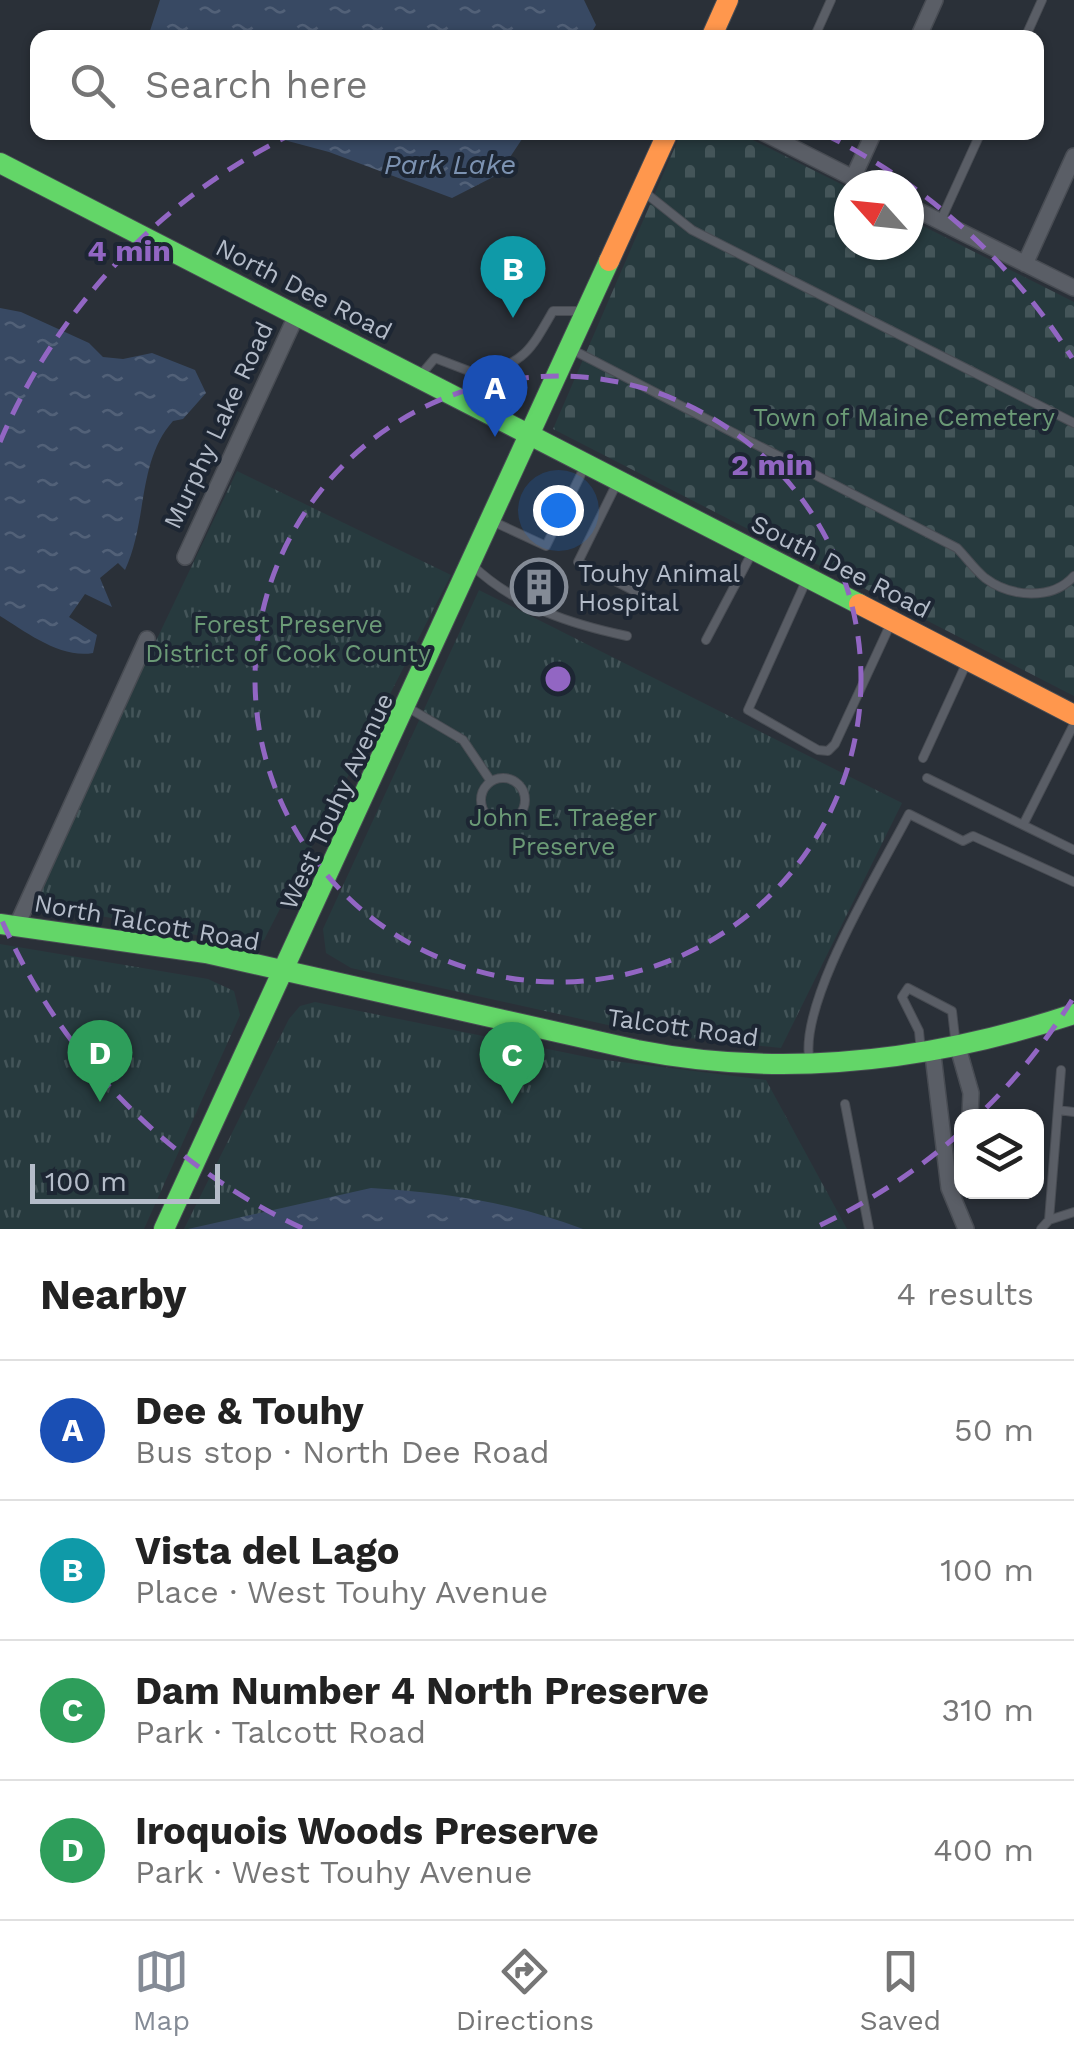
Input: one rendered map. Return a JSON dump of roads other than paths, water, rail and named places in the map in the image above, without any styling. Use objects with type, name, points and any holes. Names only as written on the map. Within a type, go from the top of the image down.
[{"type":"main road","points":[[715,30],[728,0]]},
{"type":"main road","name":"West Touhy Avenue","points":[[167,1222],[664,140]]},
{"type":"main road","name":"North Dee Road","points":[[0,162],[531,434]]},
{"type":"main road","name":"South Dee Road","points":[[531,434],[1074,715]]},
{"type":"main road","name":"North Talcott Road","points":[[8,925],[164,945],[285,972]]},
{"type":"main road","name":"Talcott Road","points":[[285,972],[662,1054],[727,1063],[927,1056],[958,1051],[1074,1014]]},
{"type":"street","points":[[922,30],[935,0]]},
{"type":"street","points":[[779,140],[837,170]]},
{"type":"street","points":[[863,170],[872,140]]},
{"type":"street","points":[[1025,264],[1074,156]]},
{"type":"street","points":[[924,214],[1074,288]]},
{"type":"street","name":"Murphy Lake Road","points":[[185,557],[297,314]]},
{"type":"street","points":[[8,925],[147,639]]},
{"type":"street","points":[[958,1051],[971,1092],[970,1109]]},
{"type":"street","points":[[927,1056],[946,1166],[963,1223]]},
{"type":"lane","points":[[818,30],[831,0]]},
{"type":"lane","points":[[1028,30],[1042,0]]},
{"type":"lane","points":[[940,222],[977,140]]},
{"type":"lane","points":[[642,189],[692,230],[1074,423]]},
{"type":"lane","points":[[420,377],[435,358],[482,376],[512,366],[526,358],[553,311],[586,311]]},
{"type":"lane","points":[[569,348],[956,548],[993,583],[1041,593],[1062,588],[1074,576]]},
{"type":"lane","points":[[492,521],[546,546],[586,462]]},
{"type":"lane","points":[[619,479],[578,562],[648,598]]},
{"type":"lane","points":[[706,640],[754,549]]},
{"type":"lane","points":[[472,565],[493,585],[568,623],[627,636]]},
{"type":"lane","points":[[808,577],[748,710],[802,741],[828,751],[835,744],[892,621]]},
{"type":"lane","points":[[923,758],[968,660]]},
{"type":"lane","points":[[406,707],[463,740],[490,780]]},
{"type":"lane","points":[[1023,824],[1074,724]]},
{"type":"lane","points":[[508,778],[520,786],[525,803],[514,820],[496,822],[484,812],[482,793],[490,780],[508,778]]},
{"type":"lane","points":[[927,778],[1074,850]]},
{"type":"lane","points":[[810,1063],[806,1046],[817,998],[908,814],[963,841],[973,836],[1074,882]]},
{"type":"lane","points":[[927,1056],[902,997],[908,988],[952,1011],[958,1051]]},
{"type":"lane","points":[[1049,1220],[1060,1070]]},
{"type":"lane","points":[[844,1104],[869,1229]]},
{"type":"lane","points":[[1058,1110],[1074,1112]]},
{"type":"lane","points":[[1041,1229],[1049,1220],[1074,1212]]},
{"type":"water","points":[[160,0],[584,0],[596,25],[593,30],[150,30]]},
{"type":"water","name":"Park Lake","points":[[284,140],[521,140],[499,174],[452,198],[329,152]]},
{"type":"water","points":[[0,308],[21,312],[89,343],[103,357],[123,359],[152,353],[195,370],[206,393],[183,419],[173,421],[154,454],[125,570],[118,563],[100,578],[112,607],[85,594],[69,617],[97,635],[93,653],[56,648],[0,616]]},
{"type":"water","points":[[371,1188],[479,1200],[583,1229],[188,1229]]},
{"type":"place","name":"Vista del Lago","points":[[513,318]]},
{"type":"place","name":"Dee & Touhy","points":[[495,437]]},
{"type":"place","name":"Touhy Animal Hospital","points":[[539,587]]},
{"type":"place","name":"Iroquois Woods Preserve","points":[[100,1102]]},
{"type":"place","name":"Dam Number 4 North Preserve","points":[[512,1104]]},
{"type":"park label","name":"Town of Maine Cemetery","points":[[904,417]]},
{"type":"park label","name":"Forest Preserve District of Cook County","points":[[288,638]]},
{"type":"park label","name":"John E. Traeger Preserve","points":[[563,832]]}]
